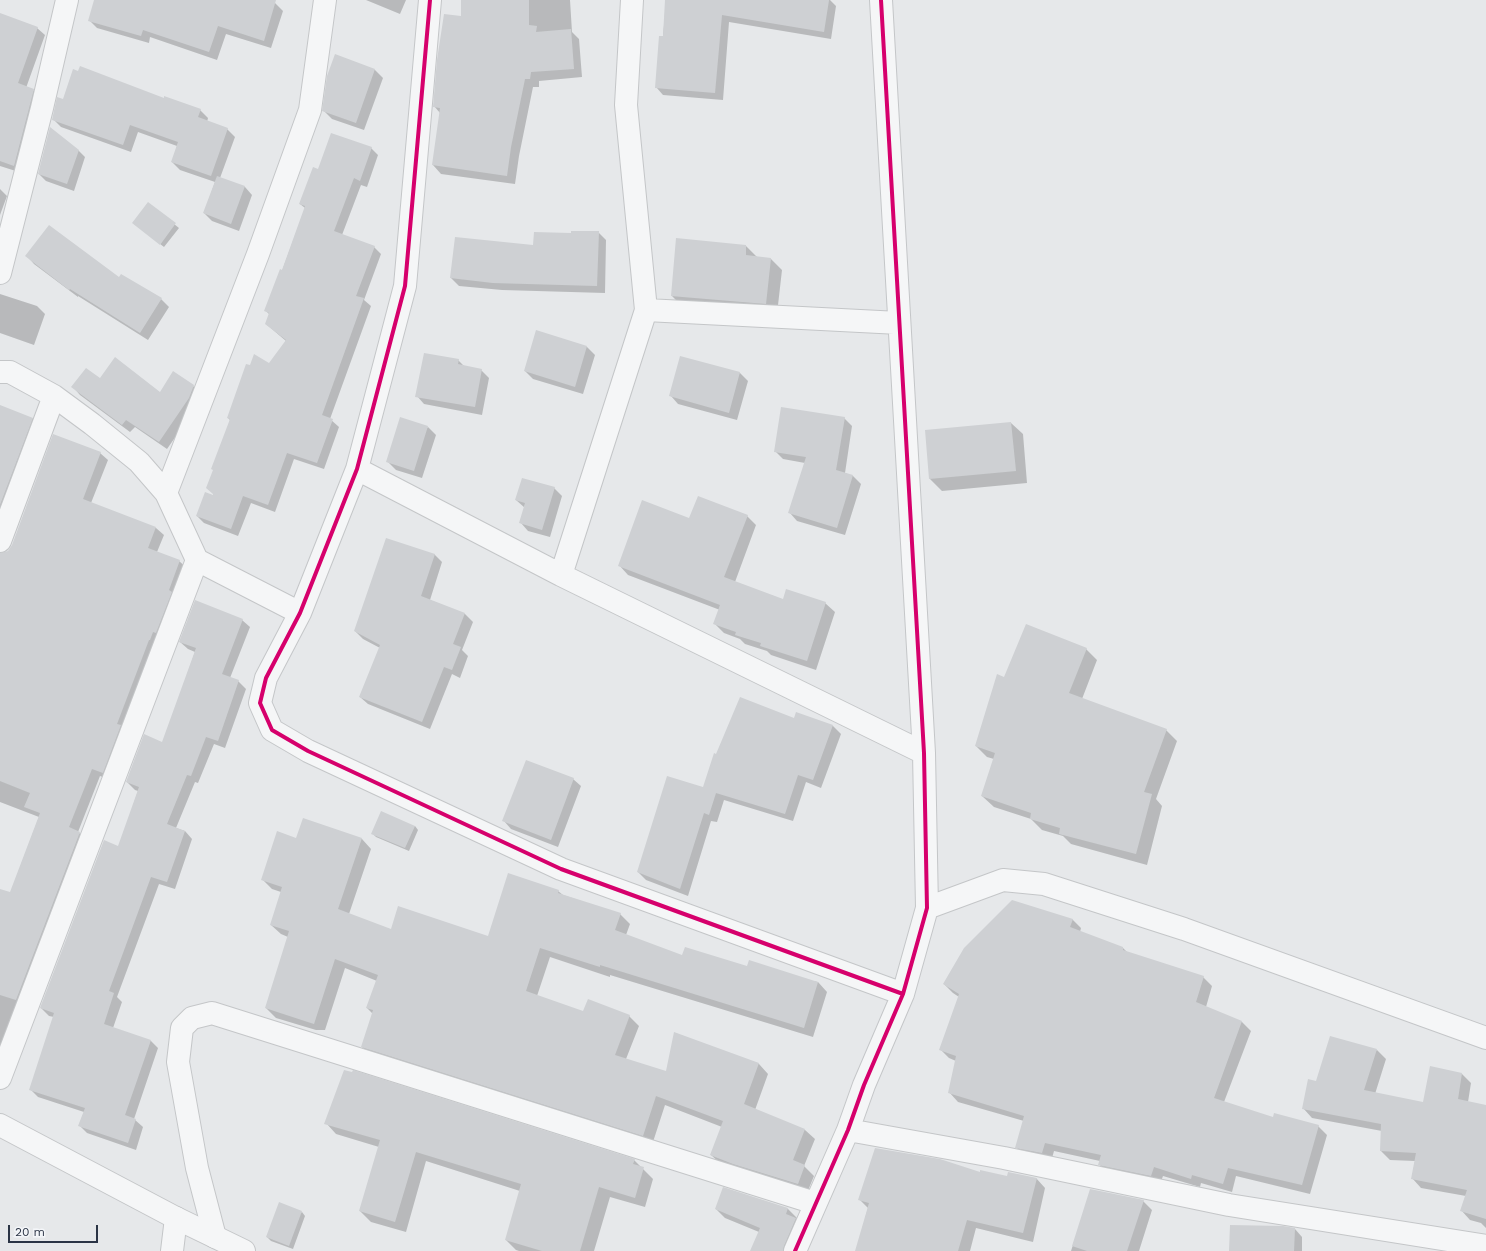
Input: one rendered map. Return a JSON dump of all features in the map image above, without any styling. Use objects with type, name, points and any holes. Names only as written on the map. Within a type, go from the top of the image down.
[{"type":"street","points":[[0,273],[42,108],[67,0]]},
{"type":"street","points":[[166,493],[255,261],[310,110],[325,0]]},
{"type":"street","points":[[430,0],[405,286],[357,469],[300,613],[266,678],[260,703],[272,730],[308,751],[561,869],[903,994]]},
{"type":"street","points":[[561,575],[646,310],[626,105],[632,0]]},
{"type":"street","points":[[795,1251],[848,1130],[864,1085],[903,994],[927,908],[924,753],[881,0]]},
{"type":"street","points":[[646,310],[899,323]]},
{"type":"street","points":[[0,372],[10,372],[54,396],[139,462],[166,493],[197,560],[300,613]]},
{"type":"street","points":[[0,541],[54,396]]},
{"type":"street","points":[[357,469],[561,575],[924,753]]},
{"type":"street","points":[[0,1078],[197,560]]},
{"type":"street","points":[[927,908],[1003,880],[1044,884],[1184,929],[1486,1038]]},
{"type":"street","points":[[215,1237],[197,1168],[178,1062],[182,1028],[192,1018],[212,1013],[815,1203]]},
{"type":"street","points":[[0,1125],[176,1218],[244,1251]]},
{"type":"street","points":[[848,1130],[1004,1158],[1229,1205],[1486,1246]]},
{"type":"street","points":[[172,1251],[176,1218]]},
{"type":"building","points":[[94,0],[276,0],[264,41],[218,26],[209,52],[143,30],[141,36],[88,21]]},
{"type":"building","points":[[461,0],[529,0],[529,25],[537,26],[536,32],[571,29],[574,69],[531,72],[530,79],[525,79],[511,147],[507,176],[432,165],[440,108],[433,107],[437,60],[444,14],[461,16]]},
{"type":"building","points":[[665,0],[829,0],[824,32],[722,15],[715,93],[655,88],[659,36],[663,36]]},
{"type":"building","points":[[0,13],[38,27],[18,83],[34,89],[14,166],[0,161]]},
{"type":"building","points":[[335,54],[375,69],[356,123],[322,111],[327,76]]},
{"type":"building","points":[[80,66],[164,98],[164,96],[201,109],[198,117],[228,128],[211,176],[171,162],[178,142],[130,125],[123,145],[52,120],[57,97],[63,99],[73,69],[78,71]]},
{"type":"building","points":[[50,127],[79,150],[67,184],[38,174]]},
{"type":"building","points":[[331,133],[372,147],[360,181],[354,178],[334,231],[375,246],[356,296],[364,298],[322,415],[333,419],[317,463],[287,453],[268,505],[243,496],[231,529],[196,516],[205,492],[213,495],[206,488],[213,470],[211,469],[230,419],[227,418],[246,364],[250,365],[254,354],[269,363],[286,340],[265,324],[269,313],[264,311],[280,269],[282,270],[305,206],[299,204],[313,167],[318,169]]},
{"type":"building","points":[[217,176],[245,186],[231,224],[203,213]]},
{"type":"building","points":[[148,202],[176,223],[160,245],[132,223]]},
{"type":"building","points":[[49,225],[119,277],[121,274],[162,298],[140,333],[70,289],[69,290],[25,256]]},
{"type":"building","points":[[571,231],[599,231],[597,286],[493,283],[450,278],[455,237],[533,245],[534,232],[571,233]]},
{"type":"building","points":[[676,238],[746,245],[746,255],[771,258],[766,304],[671,296]]},
{"type":"building","points":[[536,330],[587,346],[575,387],[524,371]]},
{"type":"building","points":[[424,353],[459,359],[458,364],[482,369],[475,407],[415,397]]},
{"type":"building","points":[[680,356],[740,372],[729,413],[669,396]]},
{"type":"building","points":[[115,357],[160,392],[173,371],[194,385],[189,398],[159,442],[126,420],[122,425],[71,387],[86,368],[100,378]]},
{"type":"building","points":[[0,405],[33,418],[0,505]]},
{"type":"building","points":[[781,407],[845,417],[836,470],[853,475],[837,528],[788,513],[806,457],[774,452]]},
{"type":"building","points":[[400,417],[428,426],[414,471],[386,462]]},
{"type":"building","points":[[1011,422],[1016,471],[929,479],[925,430]]},
{"type":"building","points":[[53,434],[101,452],[83,499],[156,527],[148,548],[180,560],[169,590],[172,592],[156,633],[153,632],[149,640],[117,724],[121,725],[103,773],[92,769],[69,827],[80,832],[16,1000],[0,995],[0,889],[10,892],[40,813],[24,807],[30,793],[0,781],[0,553],[8,551],[12,545]]},
{"type":"building","points":[[522,478],[555,487],[542,530],[519,523],[525,503],[515,500]]},
{"type":"building","points":[[698,496],[748,515],[724,577],[783,599],[786,589],[826,602],[807,661],[760,646],[761,643],[735,635],[736,632],[713,624],[720,605],[618,566],[642,500],[689,518]]},
{"type":"building","points":[[386,538],[435,554],[421,596],[465,613],[453,644],[461,647],[452,670],[444,667],[422,722],[359,697],[380,645],[354,631]]},
{"type":"building","points":[[195,600],[243,619],[222,674],[239,680],[218,741],[206,737],[191,776],[187,775],[167,824],[185,831],[167,882],[151,877],[109,991],[114,993],[104,1024],[151,1040],[125,1115],[136,1119],[128,1143],[78,1126],[85,1108],[29,1090],[54,1013],[40,1008],[104,840],[118,846],[139,787],[126,782],[144,734],[162,742],[196,648],[179,642]]},
{"type":"building","points":[[1026,624],[1087,648],[1069,693],[1167,729],[1144,792],[1152,794],[1136,854],[1059,834],[1060,828],[1030,819],[1031,813],[981,796],[995,753],[975,746],[997,674],[1004,677]]},
{"type":"building","points":[[740,697],[794,718],[796,712],[833,725],[813,780],[798,775],[785,814],[716,793],[709,815],[704,813],[680,889],[637,872],[667,776],[703,787],[714,753],[716,754]]},
{"type":"building","points":[[526,760],[574,778],[551,840],[502,821]]},
{"type":"building","points":[[381,811],[415,826],[405,848],[371,834]]},
{"type":"building","points":[[303,818],[362,838],[338,909],[391,929],[398,906],[488,936],[508,873],[559,890],[558,893],[621,913],[615,930],[682,955],[685,947],[747,966],[749,960],[818,982],[804,1028],[540,948],[526,991],[583,1011],[588,999],[630,1015],[615,1055],[666,1071],[674,1032],[759,1063],[744,1104],[805,1129],[793,1160],[805,1165],[798,1184],[733,1164],[710,1155],[723,1121],[656,1096],[643,1136],[361,1047],[373,1010],[366,1008],[378,975],[335,959],[314,1024],[265,1008],[289,931],[270,925],[282,887],[261,880],[277,831],[296,838]]},
{"type":"building","points":[[1012,900],[1073,919],[1070,927],[1123,947],[1123,950],[1204,976],[1196,1002],[1242,1021],[1214,1098],[1273,1117],[1274,1113],[1319,1125],[1302,1185],[1228,1168],[1223,1184],[1192,1175],[1191,1179],[1154,1167],[1151,1176],[1098,1165],[1101,1155],[1045,1143],[1042,1153],[1015,1148],[1024,1116],[948,1093],[956,1056],[939,1050],[959,994],[943,984],[964,948]]},
{"type":"building","points":[[1330,1036],[1377,1049],[1364,1090],[1423,1102],[1430,1066],[1462,1073],[1458,1099],[1486,1105],[1486,1219],[1460,1211],[1467,1190],[1411,1179],[1416,1153],[1380,1151],[1381,1124],[1302,1109],[1308,1079],[1316,1081]]},
{"type":"building","points":[[344,1070],[352,1072],[353,1070],[635,1159],[633,1164],[644,1167],[635,1198],[599,1187],[580,1251],[542,1251],[505,1240],[521,1184],[416,1152],[395,1222],[359,1211],[380,1140],[324,1124]]},
{"type":"building","points":[[875,1148],[940,1159],[980,1172],[980,1170],[1007,1176],[1008,1172],[1037,1178],[1023,1233],[967,1220],[958,1251],[855,1251],[869,1203],[858,1200]]},
{"type":"building","points":[[723,1187],[788,1208],[786,1214],[796,1218],[783,1251],[750,1251],[760,1228],[715,1209]]},
{"type":"building","points":[[1090,1189],[1144,1200],[1127,1251],[1087,1251],[1072,1246]]},
{"type":"building","points":[[279,1202],[302,1211],[289,1246],[266,1237]]},
{"type":"building","points":[[1230,1225],[1283,1226],[1295,1228],[1294,1251],[1229,1251]]},
{"type":"cycle path","points":[[430,0],[405,286],[357,469],[300,613],[266,678],[260,703],[272,730],[308,751],[561,869],[903,994]]},
{"type":"cycle path","points":[[795,1251],[848,1130],[864,1085],[903,994],[927,908],[924,753],[881,0]]}]
